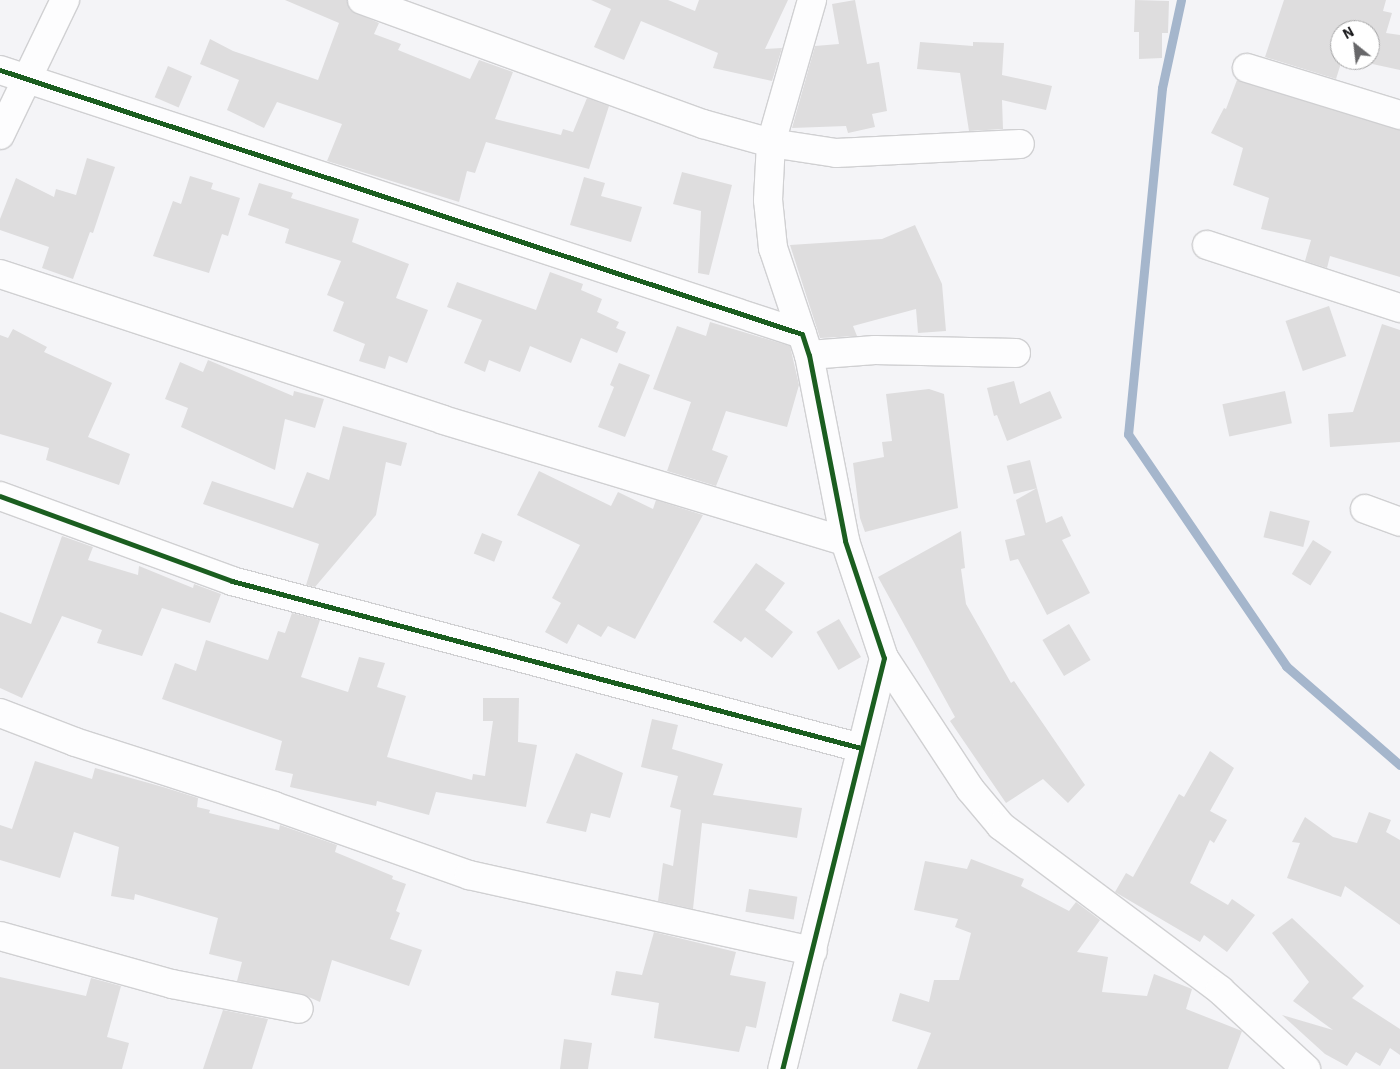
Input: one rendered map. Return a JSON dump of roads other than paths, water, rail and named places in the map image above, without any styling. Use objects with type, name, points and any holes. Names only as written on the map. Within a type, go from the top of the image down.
[{"type":"street","points":[[0,136],[25,79],[65,0]]},
{"type":"street","points":[[362,0],[703,124],[771,143],[836,153],[1020,144]]},
{"type":"street","points":[[812,0],[771,143],[768,200],[773,248],[806,344],[845,540],[884,658],[970,789],[1001,826],[1220,990],[1306,1069]]},
{"type":"street","points":[[1247,68],[1400,115]]},
{"type":"street","points":[[0,70],[806,344],[875,350],[1016,354]]},
{"type":"street","points":[[1207,245],[1400,308]]},
{"type":"street","points":[[0,274],[443,420],[845,540]]},
{"type":"street","points":[[0,496],[232,581],[861,748]]},
{"type":"street","points":[[1365,509],[1400,522]]},
{"type":"street","points":[[782,1069],[813,951],[884,658]]},
{"type":"street","points":[[0,713],[76,742],[274,806],[469,875],[813,951]]},
{"type":"street","points":[[0,936],[172,984],[299,1009]]},
{"type":"waterway","points":[[1181,0],[1162,88],[1128,434],[1286,666],[1400,765]]}]
